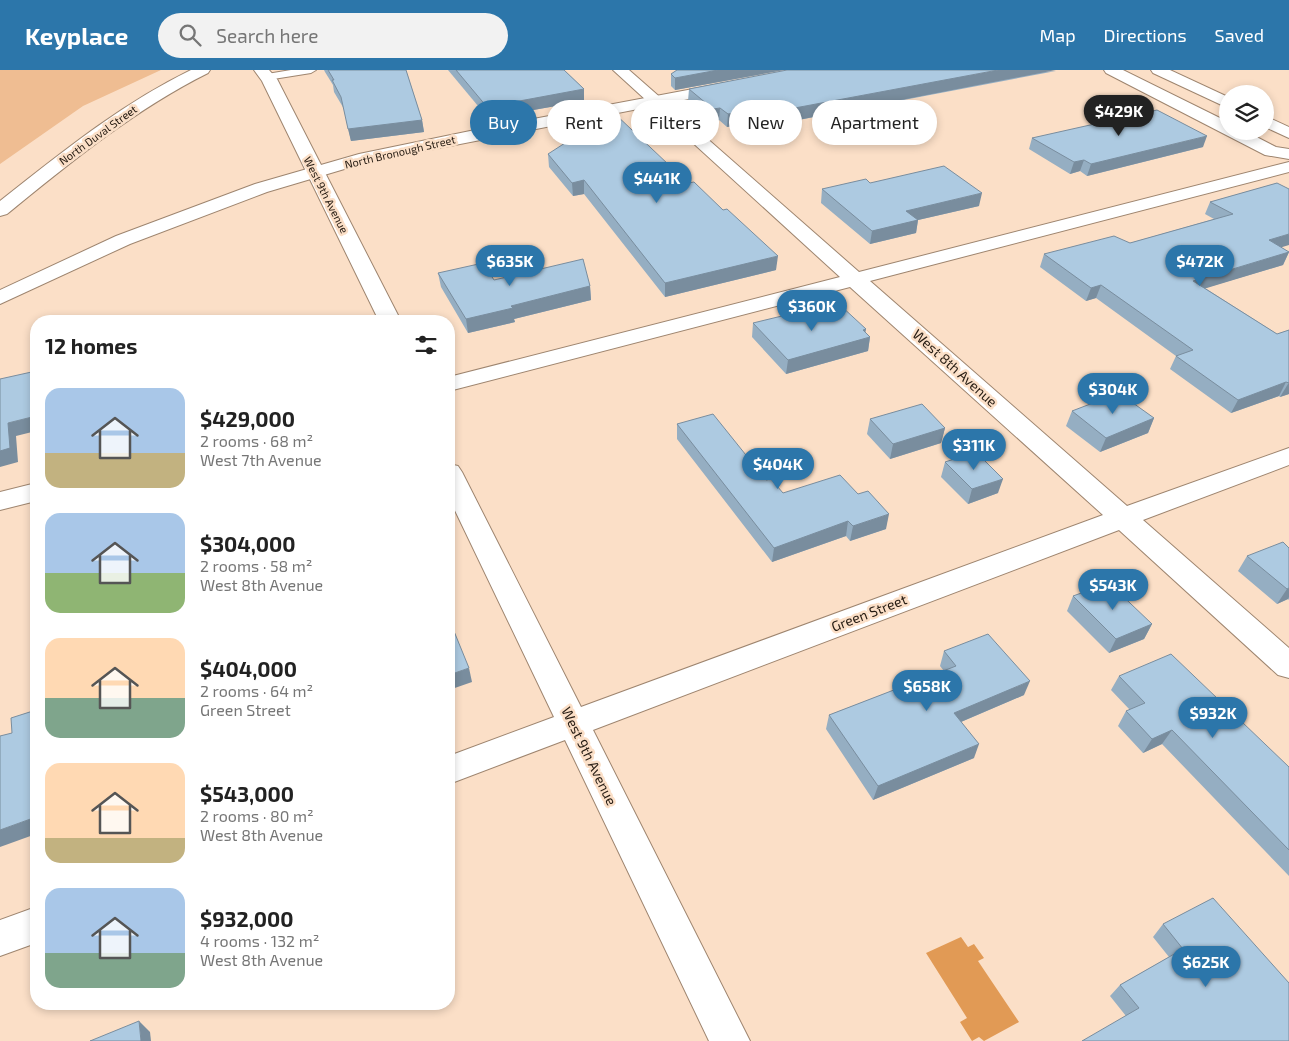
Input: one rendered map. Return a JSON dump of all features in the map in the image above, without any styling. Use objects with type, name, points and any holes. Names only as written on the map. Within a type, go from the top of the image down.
[{"type":"street","name":"North Duval Street","points":[[0,210],[110,123],[183,79],[203,70]]},
{"type":"street","name":"West 8th Avenue","points":[[620,70],[654,100]]},
{"type":"street","points":[[1111,70],[1219,124]]},
{"type":"street","points":[[1158,70],[1219,99]]},
{"type":"street","name":"West 9th Avenue","points":[[264,74],[387,315]]},
{"type":"street","name":"North Bronough Street","points":[[660,100],[741,85]]},
{"type":"street","name":"North Bronough Street","points":[[0,298],[115,244],[261,188],[365,158],[631,106]]},
{"type":"street","points":[[1274,126],[1289,133]]},
{"type":"street","points":[[1250,140],[1271,151],[1289,154]]},
{"type":"street","name":"West 8th Avenue","points":[[704,145],[1289,666]]},
{"type":"street","points":[[455,382],[1289,167]]},
{"type":"street","name":"Green Street","points":[[455,768],[1289,456]]},
{"type":"street","name":"West 9th Avenue","points":[[455,484],[730,1041]]},
{"type":"street","points":[[0,501],[30,494]]},
{"type":"street","points":[[0,938],[30,927]]},
{"type":"lane","points":[[264,74],[311,70]]},
{"type":"shaded area","points":[[0,70],[161,70],[83,106],[0,164]]},
{"type":"shaded area","points":[[961,937],[968,947],[974,944],[984,958],[978,961],[1019,1022],[984,1041],[979,1037],[972,1041],[960,1022],[967,1018],[926,953]]},
{"type":"building","points":[[328,70],[406,70],[422,120],[348,129],[341,97]]},
{"type":"building","points":[[456,70],[564,70],[584,89],[525,100],[481,100]]},
{"type":"building","points":[[677,70],[718,70],[675,78],[671,74]]},
{"type":"building","points":[[787,70],[998,70],[838,100],[812,100],[812,105],[802,107],[802,100],[729,100],[728,114],[719,108],[719,100],[702,100],[689,89]]},
{"type":"building","points":[[1157,110],[1207,136],[1091,164],[1084,160],[1074,162],[1032,138]]},
{"type":"building","points":[[621,120],[631,129],[631,145],[648,145],[688,183],[694,182],[723,210],[727,209],[778,256],[665,283],[584,180],[572,183],[548,154],[562,145],[621,145]]},
{"type":"building","points":[[944,166],[982,193],[906,211],[918,220],[872,231],[822,189],[866,179],[870,183]]},
{"type":"building","points":[[1277,183],[1289,189],[1289,234],[1269,240],[1289,252],[1193,281],[1277,334],[1289,330],[1289,383],[1286,382],[1238,400],[1176,356],[1193,350],[1101,285],[1091,288],[1044,254],[1114,236],[1130,243],[1233,214],[1210,202]]},
{"type":"building","points":[[583,259],[590,286],[466,319],[438,273],[483,263],[494,280]]},
{"type":"building","points":[[840,305],[866,329],[863,330],[870,337],[788,360],[753,323],[786,315],[791,319]]},
{"type":"building","points":[[30,372],[30,418],[8,423],[10,448],[0,451],[0,379]]},
{"type":"building","points":[[1119,393],[1154,418],[1106,438],[1072,411]]},
{"type":"building","points":[[922,404],[945,428],[893,444],[870,419]]},
{"type":"building","points":[[713,414],[766,480],[771,479],[783,493],[840,475],[858,494],[868,491],[889,514],[853,526],[848,521],[774,548],[677,424]]},
{"type":"building","points":[[976,452],[1003,479],[972,489],[945,462]]},
{"type":"building","points":[[1283,542],[1289,548],[1289,588],[1287,589],[1247,556]]},
{"type":"building","points":[[1109,583],[1152,624],[1116,639],[1073,596]]},
{"type":"building","points":[[455,634],[469,668],[455,673]]},
{"type":"building","points":[[988,634],[1030,681],[954,713],[979,744],[878,786],[829,715],[956,666],[944,651]]},
{"type":"building","points":[[1171,654],[1289,767],[1289,850],[1172,730],[1152,739],[1126,711],[1145,703],[1119,676]]},
{"type":"building","points":[[30,712],[30,819],[0,830],[0,736],[12,733],[11,718]]},
{"type":"building","points":[[1213,898],[1289,983],[1289,1041],[1082,1041],[1139,1008],[1120,985],[1183,949],[1163,924]]},
{"type":"building","points":[[139,1021],[141,1041],[90,1041]]}]
